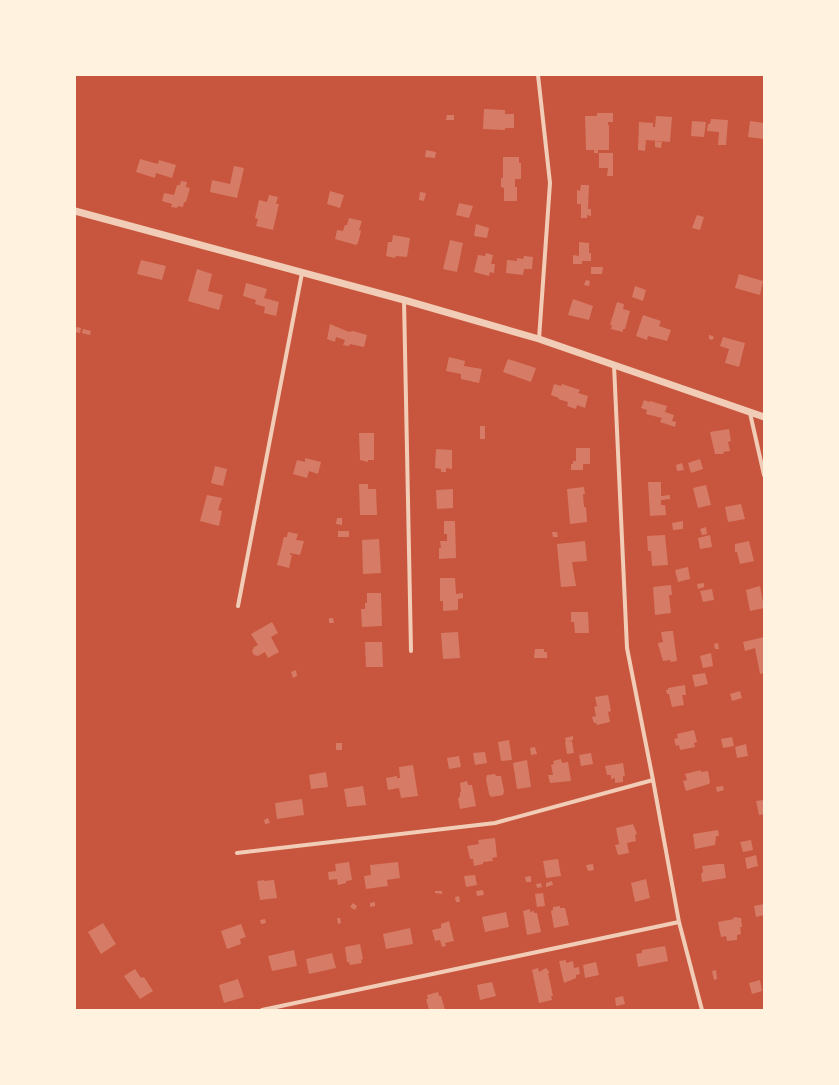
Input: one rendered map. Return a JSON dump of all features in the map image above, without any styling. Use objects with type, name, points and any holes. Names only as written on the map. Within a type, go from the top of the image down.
[{"type":"street","points":[[538,75],[550,183],[540,339]]},
{"type":"street","points":[[75,211],[404,300],[540,339],[764,417]]},
{"type":"street","points":[[238,606],[302,273]]},
{"type":"street","points":[[404,300],[411,651]]},
{"type":"street","points":[[614,365],[627,648],[679,922],[702,1010]]},
{"type":"street","points":[[750,413],[764,475]]},
{"type":"street","points":[[237,853],[494,823],[653,780]]},
{"type":"street","points":[[262,1010],[679,922]]},
{"type":"building","points":[[484,109],[505,110],[505,114],[514,114],[514,128],[505,128],[505,130],[483,129]]},
{"type":"building","points":[[597,113],[613,113],[613,122],[608,122],[609,150],[598,150],[598,153],[594,153],[594,150],[586,150],[585,116],[597,116]]},
{"type":"building","points":[[447,115],[454,115],[454,120],[446,120]]},
{"type":"building","points":[[656,116],[672,117],[670,142],[646,140],[645,151],[638,150],[639,122],[653,123],[653,127],[655,127]]},
{"type":"building","points":[[711,119],[728,120],[726,145],[718,145],[719,132],[707,131],[708,124],[710,124]]},
{"type":"building","points":[[692,121],[706,122],[704,137],[691,136]]},
{"type":"building","points":[[750,121],[764,123],[764,139],[748,137]]},
{"type":"building","points":[[655,141],[662,142],[661,148],[655,147]]},
{"type":"building","points":[[426,150],[436,152],[435,158],[425,157]]},
{"type":"building","points":[[599,153],[613,153],[613,176],[607,176],[608,168],[599,168]]},
{"type":"building","points":[[503,157],[519,157],[519,163],[521,163],[521,179],[515,179],[515,187],[517,187],[517,201],[504,201],[504,188],[501,187],[501,178],[503,178]]},
{"type":"building","points":[[140,159],[158,164],[159,160],[176,165],[172,178],[156,173],[155,178],[136,172]]},
{"type":"building","points":[[234,166],[244,168],[237,198],[210,192],[212,180],[230,184]]},
{"type":"building","points":[[181,181],[187,182],[186,187],[190,188],[186,202],[184,202],[183,207],[171,207],[172,204],[162,201],[164,193],[174,195],[177,185],[180,185]]},
{"type":"building","points":[[581,185],[589,185],[588,209],[591,209],[591,216],[587,215],[587,218],[581,218],[581,204],[577,204],[577,190],[580,191]]},
{"type":"building","points":[[330,191],[344,195],[340,208],[327,204]]},
{"type":"building","points":[[420,192],[426,193],[424,201],[419,200]]},
{"type":"building","points":[[269,195],[278,197],[276,204],[279,204],[273,230],[256,226],[258,219],[255,218],[259,200],[267,202]]},
{"type":"building","points":[[459,203],[473,206],[469,218],[456,215]]},
{"type":"building","points":[[697,215],[704,217],[700,230],[692,228]]},
{"type":"building","points":[[349,218],[362,221],[359,230],[361,231],[358,243],[356,245],[335,239],[337,230],[343,231]]},
{"type":"building","points":[[476,224],[489,228],[487,238],[474,236]]},
{"type":"building","points":[[393,235],[410,238],[407,257],[396,256],[395,258],[386,256],[388,242],[392,242]]},
{"type":"building","points":[[450,240],[463,243],[457,272],[443,269]]},
{"type":"building","points":[[579,242],[589,243],[591,261],[582,261],[582,264],[573,264],[573,255],[579,256]]},
{"type":"building","points":[[486,253],[493,255],[491,264],[495,264],[494,273],[490,272],[489,276],[474,272],[478,255],[485,256]]},
{"type":"building","points":[[524,256],[533,257],[532,269],[524,269],[523,275],[506,273],[507,260],[517,261],[517,258],[523,259]]},
{"type":"building","points":[[141,260],[166,266],[162,280],[137,274]]},
{"type":"building","points":[[591,267],[603,267],[602,274],[591,274]]},
{"type":"building","points":[[197,269],[212,274],[208,291],[223,295],[219,310],[188,301]]},
{"type":"building","points":[[739,274],[763,281],[760,295],[735,288]]},
{"type":"building","points":[[586,280],[590,281],[589,286],[584,285]]},
{"type":"building","points":[[246,283],[267,289],[264,298],[279,302],[276,316],[264,313],[265,307],[255,304],[256,300],[243,296]]},
{"type":"building","points":[[635,286],[646,290],[643,301],[632,297]]},
{"type":"building","points":[[573,299],[593,306],[589,320],[568,315]]},
{"type":"building","points":[[617,302],[624,304],[623,309],[630,311],[623,332],[611,329],[612,325],[610,325]]},
{"type":"building","points":[[643,315],[661,321],[659,326],[671,330],[667,341],[648,336],[647,340],[636,336]]},
{"type":"building","points":[[330,324],[349,332],[353,331],[367,335],[364,347],[350,344],[349,346],[343,345],[345,340],[336,337],[335,342],[327,339]]},
{"type":"building","points":[[77,327],[81,328],[80,333],[75,332]]},
{"type":"building","points":[[83,329],[91,331],[90,335],[82,333]]},
{"type":"building","points":[[709,335],[713,336],[714,338],[712,340],[709,339]]},
{"type":"building","points":[[723,337],[745,343],[739,367],[725,363],[729,349],[720,346]]},
{"type":"building","points":[[449,357],[465,361],[464,366],[482,369],[479,383],[461,379],[461,374],[446,371]]},
{"type":"building","points":[[508,359],[536,368],[531,382],[503,372]]},
{"type":"building","points":[[554,384],[561,386],[562,384],[580,390],[578,393],[588,396],[585,408],[577,405],[576,409],[567,406],[568,402],[551,395]]},
{"type":"building","points":[[644,400],[667,406],[665,412],[674,415],[672,421],[676,422],[675,427],[660,422],[662,418],[646,414],[647,410],[641,408]]},
{"type":"building","points":[[480,426],[485,426],[485,439],[480,439]]},
{"type":"building","points":[[729,429],[731,441],[728,442],[730,451],[723,452],[724,454],[715,454],[710,432]]},
{"type":"building","points":[[359,433],[374,433],[374,460],[368,460],[368,462],[360,460]]},
{"type":"building","points":[[576,448],[590,448],[590,464],[583,464],[583,470],[571,470],[571,464],[573,464],[573,461],[576,461]]},
{"type":"building","points":[[436,449],[452,450],[452,469],[446,468],[446,472],[441,472],[441,469],[435,468]]},
{"type":"building","points":[[305,458],[321,462],[318,474],[309,471],[307,478],[293,474],[297,460],[305,462]]},
{"type":"building","points":[[700,459],[703,469],[691,473],[688,463]]},
{"type":"building","points":[[682,463],[684,470],[677,471],[676,465]]},
{"type":"building","points":[[215,466],[227,469],[223,486],[211,483]]},
{"type":"building","points":[[648,482],[661,482],[661,496],[670,495],[670,499],[661,500],[661,505],[665,505],[666,515],[650,516]]},
{"type":"building","points":[[359,484],[368,484],[368,489],[376,489],[377,515],[360,515]]},
{"type":"building","points":[[706,485],[711,505],[698,508],[693,488]]},
{"type":"building","points":[[584,487],[584,507],[586,507],[587,522],[570,524],[567,489]]},
{"type":"building","points":[[453,489],[453,508],[437,509],[436,490]]},
{"type":"building","points":[[207,495],[222,498],[218,510],[222,511],[219,526],[200,521]]},
{"type":"building","points":[[741,504],[745,519],[728,522],[725,507]]},
{"type":"building","points":[[337,518],[342,518],[342,525],[336,524]]},
{"type":"building","points":[[444,521],[455,521],[456,558],[439,559],[439,548],[441,548],[440,541],[447,541],[447,534],[444,534]]},
{"type":"building","points":[[683,521],[683,529],[673,530],[672,523]]},
{"type":"building","points":[[706,527],[707,534],[702,535],[700,529]]},
{"type":"building","points":[[338,531],[349,531],[349,537],[338,537]]},
{"type":"building","points":[[288,532],[298,534],[296,540],[304,541],[300,555],[290,553],[290,555],[292,555],[289,568],[277,565],[284,537],[287,537]]},
{"type":"building","points":[[552,532],[557,532],[558,537],[553,537]]},
{"type":"building","points":[[665,535],[668,565],[652,566],[651,551],[648,551],[647,536]]},
{"type":"building","points":[[710,535],[712,547],[700,549],[698,538]]},
{"type":"building","points":[[379,539],[381,573],[363,574],[362,540]]},
{"type":"building","points":[[585,541],[587,561],[572,562],[576,586],[561,587],[557,544]]},
{"type":"building","points":[[749,541],[754,561],[740,564],[737,552],[735,552],[735,544]]},
{"type":"building","points":[[688,567],[690,579],[678,582],[675,570]]},
{"type":"building","points":[[440,578],[455,578],[456,594],[463,593],[463,598],[458,599],[458,610],[443,611],[443,601],[440,601]]},
{"type":"building","points":[[704,583],[704,587],[698,589],[697,584]]},
{"type":"building","points":[[671,585],[672,595],[669,595],[671,613],[655,615],[653,587]]},
{"type":"building","points":[[760,586],[764,608],[750,611],[746,590]]},
{"type":"building","points":[[712,589],[714,600],[703,602],[700,591]]},
{"type":"building","points":[[367,593],[381,593],[382,626],[362,627],[361,609],[365,609],[365,603],[367,603]]},
{"type":"building","points":[[571,612],[588,612],[589,633],[575,633],[574,622],[571,622]]},
{"type":"building","points":[[329,618],[333,618],[334,623],[329,623]]},
{"type":"building","points":[[272,622],[278,633],[271,637],[279,652],[268,658],[265,652],[258,656],[254,655],[252,651],[254,647],[258,645],[251,634]]},
{"type":"building","points":[[673,631],[677,661],[663,661],[658,644],[663,642],[661,632]]},
{"type":"building","points":[[458,632],[460,658],[443,659],[441,633]]},
{"type":"building","points":[[764,637],[764,673],[760,674],[755,648],[745,651],[743,642]]},
{"type":"building","points":[[365,642],[382,642],[383,667],[366,667]]},
{"type":"building","points":[[718,643],[719,649],[715,649],[714,644]]},
{"type":"building","points":[[535,649],[544,649],[544,652],[547,652],[547,658],[534,658]]},
{"type":"building","points":[[711,653],[713,666],[703,668],[700,656]]},
{"type":"building","points":[[296,670],[297,676],[293,678],[291,672]]},
{"type":"building","points":[[705,673],[708,684],[695,687],[692,675]]},
{"type":"building","points":[[685,685],[686,695],[682,695],[684,705],[672,707],[669,694],[667,694],[666,690],[668,690],[668,688]]},
{"type":"building","points":[[740,691],[742,698],[732,701],[730,694]]},
{"type":"building","points":[[608,695],[611,711],[608,712],[610,722],[597,725],[594,723],[592,717],[596,716],[594,707],[597,706],[595,697]]},
{"type":"building","points":[[694,730],[697,742],[694,743],[695,747],[680,750],[679,745],[676,746],[674,739],[678,738],[677,734]]},
{"type":"building","points":[[573,736],[573,740],[566,742],[565,738]]},
{"type":"building","points":[[732,737],[734,746],[723,748],[721,739]]},
{"type":"building","points":[[509,740],[512,760],[501,761],[498,742]]},
{"type":"building","points":[[572,741],[574,753],[567,754],[565,742]]},
{"type":"building","points":[[336,743],[342,743],[342,750],[336,750]]},
{"type":"building","points":[[746,744],[748,756],[737,758],[735,747]]},
{"type":"building","points":[[535,747],[537,754],[531,755],[530,748]]},
{"type":"building","points":[[485,752],[487,763],[475,765],[473,753]]},
{"type":"building","points":[[591,753],[593,764],[581,766],[579,755]]},
{"type":"building","points":[[459,756],[461,767],[449,769],[447,758]]},
{"type":"building","points":[[561,759],[562,763],[568,762],[571,781],[550,783],[548,775],[553,775],[551,765],[554,764],[553,761]]},
{"type":"building","points":[[527,760],[531,787],[517,789],[513,763]]},
{"type":"building","points":[[623,763],[625,776],[623,776],[623,782],[615,783],[615,778],[611,779],[611,775],[607,775],[605,766]]},
{"type":"building","points":[[413,765],[418,796],[401,798],[399,788],[388,790],[386,778],[397,776],[397,778],[400,778],[399,767]]},
{"type":"building","points":[[701,770],[701,772],[708,771],[709,784],[686,791],[683,781],[687,780],[685,774]]},
{"type":"building","points":[[326,772],[328,787],[311,789],[309,775]]},
{"type":"building","points":[[495,774],[496,776],[501,776],[504,791],[503,795],[491,797],[486,779],[487,775]]},
{"type":"building","points":[[467,781],[468,785],[472,785],[476,806],[460,809],[458,799],[461,792],[460,783]]},
{"type":"building","points":[[363,786],[366,805],[347,807],[344,789]]},
{"type":"building","points":[[723,786],[724,790],[717,792],[716,787]]},
{"type":"building","points":[[302,799],[304,815],[277,819],[275,803]]},
{"type":"building","points":[[764,800],[764,814],[759,815],[756,801]]},
{"type":"building","points":[[268,818],[270,823],[265,824],[264,820]]},
{"type":"building","points":[[633,824],[637,834],[635,835],[636,841],[627,843],[629,853],[618,855],[615,845],[619,844],[616,828]]},
{"type":"building","points":[[718,830],[719,836],[716,836],[715,845],[695,849],[693,834]]},
{"type":"building","points":[[495,838],[497,857],[492,858],[493,861],[483,862],[483,864],[474,866],[473,859],[470,859],[467,846],[479,844],[478,840]]},
{"type":"building","points":[[751,840],[753,850],[743,852],[740,842]]},
{"type":"building","points":[[756,855],[758,866],[747,869],[745,858]]},
{"type":"building","points":[[558,859],[561,876],[546,878],[543,861]]},
{"type":"building","points":[[349,862],[352,880],[338,885],[337,879],[329,880],[328,872],[336,871],[335,864]]},
{"type":"building","points":[[398,862],[400,878],[387,880],[388,886],[366,889],[364,876],[371,875],[370,865]]},
{"type":"building","points":[[593,864],[594,870],[588,871],[586,865]]},
{"type":"building","points":[[724,864],[726,878],[702,882],[702,866]]},
{"type":"building","points":[[475,875],[477,885],[466,887],[464,876]]},
{"type":"building","points":[[531,876],[531,882],[526,882],[525,877]]},
{"type":"building","points":[[646,879],[650,898],[635,902],[631,883]]},
{"type":"building","points":[[274,880],[277,898],[260,900],[257,881]]},
{"type":"building","points":[[552,881],[553,885],[546,887],[546,883]]},
{"type":"building","points":[[541,883],[542,887],[537,888],[536,884]]},
{"type":"building","points":[[483,890],[484,895],[477,896],[476,891]]},
{"type":"building","points":[[435,891],[442,891],[442,894],[435,893]]},
{"type":"building","points":[[543,893],[545,906],[537,907],[535,894]]},
{"type":"building","points":[[459,896],[460,902],[456,902],[455,897]]},
{"type":"building","points":[[375,902],[375,906],[370,907],[370,903]]},
{"type":"building","points":[[353,903],[357,906],[355,910],[350,907]]},
{"type":"building","points":[[764,904],[764,915],[756,917],[754,906]]},
{"type":"building","points":[[560,906],[560,908],[565,908],[569,925],[554,928],[551,911],[553,910],[553,907]]},
{"type":"building","points":[[530,909],[530,912],[534,911],[534,913],[537,913],[541,932],[527,935],[523,911]]},
{"type":"building","points":[[506,912],[509,927],[485,932],[482,917]]},
{"type":"building","points":[[733,917],[741,918],[741,934],[737,935],[737,940],[727,941],[726,936],[721,937],[718,922],[734,919]]},
{"type":"building","points":[[337,918],[340,918],[341,923],[338,924]]},
{"type":"building","points":[[265,919],[266,923],[261,924],[260,920]]},
{"type":"building","points":[[449,921],[454,941],[445,943],[446,946],[442,947],[440,940],[435,941],[432,930],[441,928],[441,924]]},
{"type":"building","points":[[103,923],[116,944],[101,954],[88,932]]},
{"type":"building","points":[[241,924],[246,937],[240,939],[241,944],[227,949],[221,931]]},
{"type":"building","points":[[410,928],[413,944],[386,949],[383,934]]},
{"type":"building","points":[[360,944],[363,959],[361,960],[362,963],[350,965],[349,962],[347,962],[345,947]]},
{"type":"building","points":[[665,946],[668,961],[638,967],[636,954],[642,953],[642,950]]},
{"type":"building","points":[[294,950],[297,966],[272,971],[268,956]]},
{"type":"building","points":[[332,953],[336,968],[309,974],[306,959]]},
{"type":"building","points":[[566,960],[566,963],[573,961],[574,968],[579,967],[580,974],[576,975],[576,978],[564,983],[559,961]]},
{"type":"building","points":[[596,962],[599,975],[585,978],[583,965]]},
{"type":"building","points":[[538,968],[539,972],[546,968],[550,973],[548,973],[553,996],[551,996],[552,1000],[539,1003],[532,970]]},
{"type":"building","points":[[135,969],[141,978],[144,977],[153,991],[140,999],[124,976]]},
{"type":"building","points":[[716,970],[717,979],[714,980],[712,971]]},
{"type":"building","points":[[238,979],[244,997],[224,1003],[219,985]]},
{"type":"building","points":[[760,980],[762,991],[752,994],[749,983]]},
{"type":"building","points":[[492,982],[496,996],[480,1000],[477,985]]},
{"type":"building","points":[[438,992],[439,996],[441,996],[445,1010],[429,1010],[426,999],[428,999],[427,995]]},
{"type":"building","points":[[623,996],[625,1004],[616,1006],[615,998]]}]
